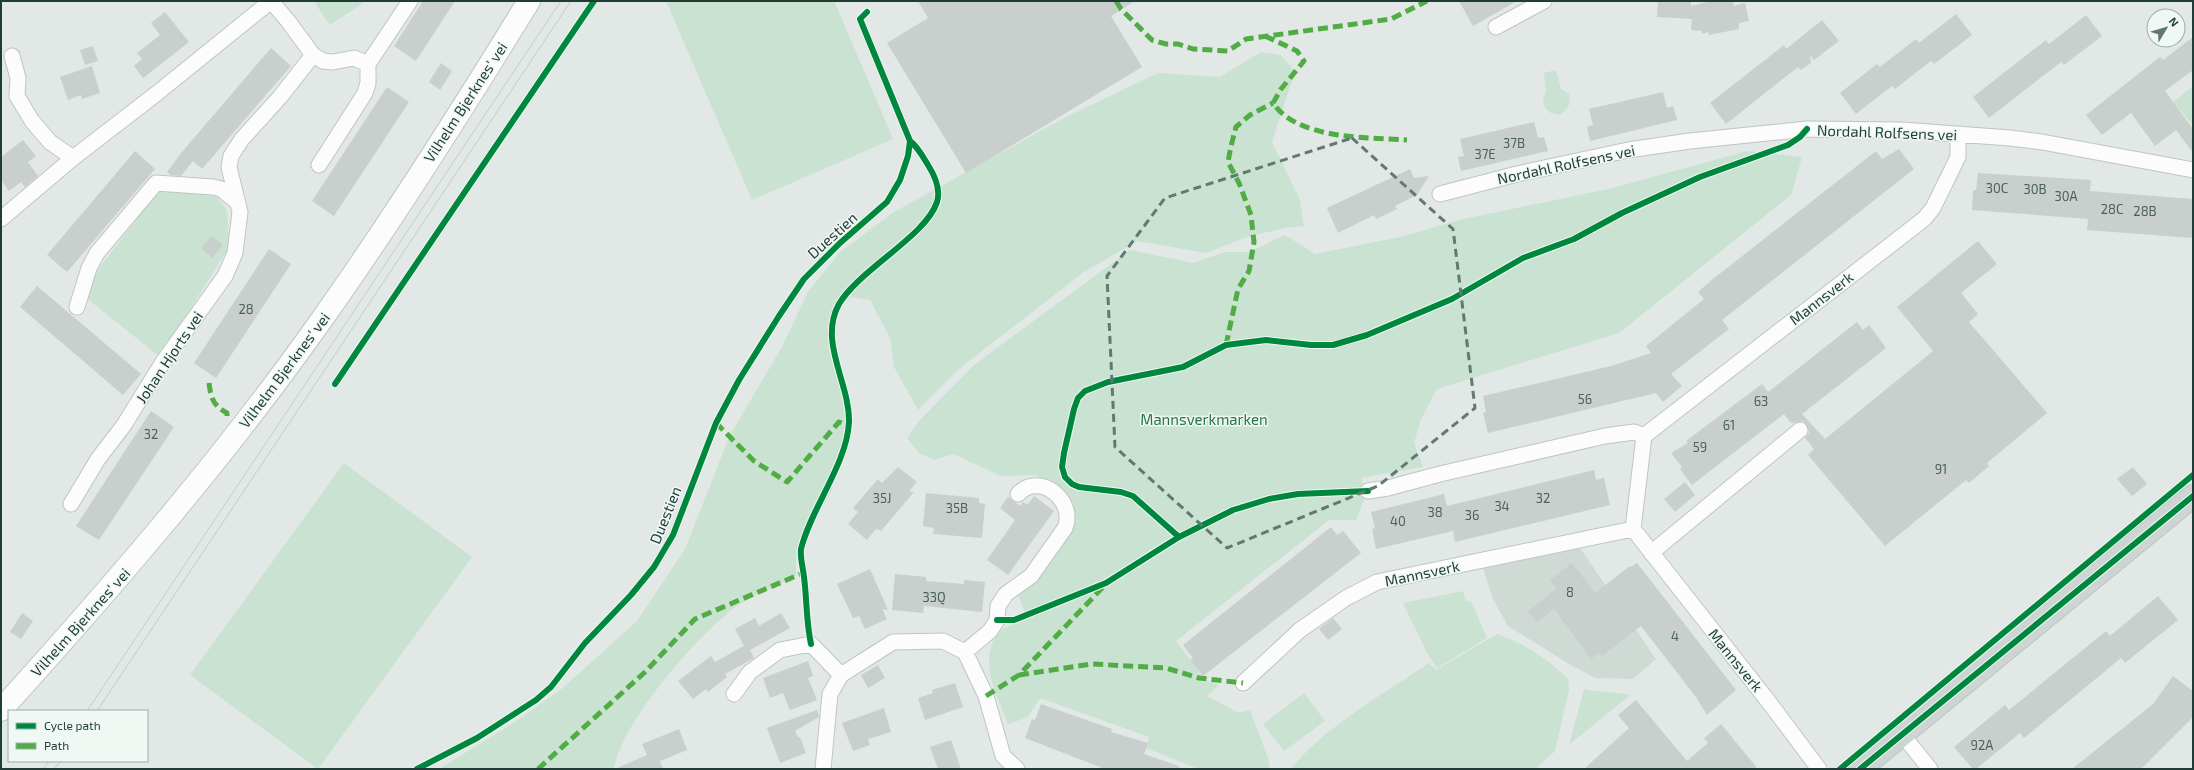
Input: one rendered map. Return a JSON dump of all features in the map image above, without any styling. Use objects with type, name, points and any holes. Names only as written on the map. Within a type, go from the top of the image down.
[{"type":"main road","name":"Vilhelm Bjerknes' vei","points":[[1,710],[137,557],[295,357],[321,321],[419,174],[528,1]]},
{"type":"main road","points":[[1860,769],[1901,733],[2193,496]]},
{"type":"street","points":[[1,219],[73,158],[271,1],[288,20],[313,55],[323,61],[333,62],[354,58],[368,64]]},
{"type":"street","points":[[318,165],[365,93],[368,83],[368,64],[410,1]]},
{"type":"street","points":[[1496,27],[1544,1]]},
{"type":"street","name":"Johan Hjorts vei","points":[[71,504],[98,459],[124,425],[163,362],[225,276],[235,253],[238,239],[240,212],[228,167],[231,156],[242,139],[280,97],[313,55]]},
{"type":"street","points":[[12,56],[18,78],[17,96],[32,121],[50,142],[73,158]]},
{"type":"street","name":"Nordahl Rolfsens vei","points":[[1440,194],[1464,186],[1576,160],[1698,140],[1807,129],[1902,130],[2042,142],[2193,170]]},
{"type":"street","name":"Mannsverk","points":[[1644,436],[1924,218],[1933,208],[1958,157],[1958,134]]},
{"type":"street","points":[[77,307],[89,268],[97,253],[156,184],[217,188],[228,193],[237,202]]},
{"type":"street","points":[[1651,553],[1800,430]]},
{"type":"street","points":[[1368,491],[1388,488],[1440,474],[1605,436],[1634,432],[1644,436],[1633,529]]},
{"type":"street","points":[[965,652],[990,631],[997,620],[998,606],[1006,594],[1031,576],[1065,528],[1068,521],[1068,512],[1063,502],[1045,487],[1028,487],[1018,494]]},
{"type":"street","name":"Mannsverk","points":[[1243,684],[1300,630],[1346,598],[1377,582],[1633,529],[1768,701],[1819,769]]},
{"type":"street","points":[[823,769],[830,694],[841,675],[893,642],[943,641],[965,652],[986,696],[1003,756],[1017,769]]},
{"type":"street","points":[[734,694],[750,672],[780,650],[811,644],[841,675]]},
{"type":"street","points":[[1901,733],[1930,769]]},
{"type":"highlighted area","points":[[1352,138],[1453,229],[1475,408],[1378,486],[1227,548],[1115,447],[1107,276],[1165,198]]},
{"type":"shaded area","points":[[1580,548],[1656,659],[1633,679],[1595,678],[1569,664],[1508,626],[1493,599],[1483,568]]},
{"type":"green space","points":[[320,1],[362,1],[363,3],[330,25],[315,3]]},
{"type":"green space","points":[[666,1],[834,1],[893,139],[752,200]]},
{"type":"green space","points":[[1261,52],[1281,55],[1295,72],[1272,142],[1300,200],[1304,226],[1285,228],[1247,237],[1206,253],[1137,241],[1084,272],[960,368],[918,410],[894,367],[890,338],[870,300],[851,297],[835,311],[828,341],[849,426],[831,492],[796,551],[796,576],[756,595],[734,608],[701,638],[645,705],[630,728],[620,750],[614,769],[439,769],[515,722],[564,687],[637,621],[685,549],[730,435],[782,347],[808,292],[840,252],[894,212],[1066,117],[1158,73],[1220,77]]},
{"type":"green space","points":[[1556,70],[1561,89],[1569,94],[1570,97],[1569,106],[1560,115],[1551,113],[1545,108],[1543,99],[1546,91],[1544,73]]},
{"type":"green space","points":[[2193,86],[2193,123],[2192,124],[2173,102]]},
{"type":"green space","name":"Mannsverkmarken","points":[[1747,151],[1802,157],[1791,195],[1619,333],[1437,389],[1421,419],[1414,443],[1423,467],[1361,478],[1365,497],[1356,520],[1329,520],[1176,641],[1206,681],[1219,685],[1207,696],[1239,713],[1250,710],[1268,758],[1270,769],[1199,769],[1146,748],[1149,737],[1040,698],[1028,717],[1008,724],[991,678],[989,655],[992,643],[998,631],[1027,619],[1018,593],[1062,542],[1075,518],[1069,499],[1044,479],[1035,475],[1001,476],[953,454],[934,460],[919,453],[907,438],[919,421],[974,365],[1130,250],[1193,263],[1225,252],[1249,252],[1285,235],[1315,254],[1400,237],[1459,220],[1613,188]]},
{"type":"green space","points":[[159,190],[216,196],[227,210],[229,247],[160,357],[80,293]]},
{"type":"green space","points":[[344,463],[472,557],[318,769],[190,675]]},
{"type":"green space","points":[[1463,591],[1466,602],[1471,601],[1487,638],[1437,668],[1427,653],[1403,603]]},
{"type":"green space","points":[[1497,634],[1517,642],[1535,652],[1568,679],[1569,690],[1555,751],[1535,769],[1291,769],[1304,754],[1337,726],[1429,663],[1436,670]]},
{"type":"green space","points":[[1584,689],[1630,695],[1569,745]]},
{"type":"green space","points":[[1304,693],[1325,721],[1284,751],[1263,724]]},
{"type":"building","points":[[423,1],[455,1],[416,61],[394,46]]},
{"type":"building","points":[[918,1],[1135,1],[1111,16],[1142,67],[966,173],[887,43],[928,18]]},
{"type":"building","points":[[1459,1],[1517,1],[1473,26]]},
{"type":"building","points":[[1658,1],[1691,1],[1691,6],[1712,1],[1732,1],[1734,6],[1745,3],[1749,21],[1739,23],[1739,29],[1709,35],[1708,32],[1702,34],[1702,31],[1691,30],[1692,19],[1657,17]]},
{"type":"building","points":[[165,12],[189,42],[143,78],[134,66],[142,59],[137,53],[160,35],[151,23]]},
{"type":"building","points":[[1956,14],[1972,35],[1934,64],[1931,61],[1895,89],[1892,86],[1856,114],[1840,93],[1877,64],[1880,67],[1916,39],[1919,43]]},
{"type":"building","points":[[2086,15],[2102,36],[2064,65],[2061,62],[1989,118],[1973,97],[2046,40],[2049,44]]},
{"type":"building","points":[[1822,20],[1839,41],[1814,60],[1810,55],[1811,63],[1801,70],[1798,67],[1726,124],[1710,103],[1784,45],[1786,49]]},
{"type":"building","points":[[2193,37],[2193,70],[2165,91],[2193,129],[2193,153],[2176,130],[2155,146],[2131,113],[2102,135],[2086,115],[2160,57],[2163,60],[2179,48],[2186,48],[2186,42]]},
{"type":"building","points":[[93,46],[98,61],[85,65],[80,50]]},
{"type":"building","points":[[271,48],[291,66],[202,169],[193,161],[181,176],[171,175],[167,172],[182,152]]},
{"type":"building","points":[[441,63],[452,71],[440,90],[429,82]]},
{"type":"building","points":[[92,66],[100,93],[82,99],[81,95],[68,100],[60,77]]},
{"type":"building","points":[[387,87],[409,102],[334,216],[312,201]]},
{"type":"building","points":[[1663,92],[1667,108],[1673,106],[1677,120],[1590,141],[1587,127],[1593,125],[1589,109]]},
{"type":"building","points":[[1534,122],[1538,138],[1544,137],[1548,151],[1461,171],[1458,157],[1464,156],[1460,139]]},
{"type":"building","points":[[23,140],[36,156],[28,162],[38,176],[25,187],[21,182],[9,191],[1,180],[1,157]]},
{"type":"building","points":[[1899,149],[1914,169],[1722,320],[1729,329],[1671,374],[1682,386],[1663,402],[1656,393],[1488,433],[1483,413],[1486,412],[1483,396],[1611,366],[1651,353],[1646,346],[1704,299],[1698,292],[1713,279],[1876,151],[1882,159]]},
{"type":"building","points":[[135,151],[155,169],[67,272],[47,255]]},
{"type":"building","points":[[1410,169],[1414,178],[1429,176],[1417,195],[1395,206],[1397,209],[1376,219],[1374,215],[1338,233],[1327,208]]},
{"type":"building","points":[[1978,173],[2091,180],[2090,191],[2193,199],[2193,238],[2087,230],[2088,219],[1972,210],[1973,190],[1976,190]]},
{"type":"building","points":[[212,236],[223,245],[212,258],[201,248]]},
{"type":"building","points":[[1978,241],[1997,264],[1961,293],[1978,314],[1969,322],[2047,413],[1987,463],[1989,466],[1969,483],[1966,480],[1885,546],[1808,455],[1814,449],[1805,438],[1809,433],[1807,425],[1803,421],[1791,423],[1784,414],[1692,485],[1680,469],[1682,467],[1671,453],[1688,443],[1686,441],[1762,384],[1768,392],[1857,322],[1863,330],[1869,325],[1886,348],[1802,414],[1825,439],[1933,351],[1897,307]]},
{"type":"building","points":[[269,249],[291,264],[216,378],[194,363]]},
{"type":"building","points":[[37,286],[141,374],[123,395],[20,307]]},
{"type":"building","points":[[151,411],[174,427],[99,540],[76,526]]},
{"type":"building","points":[[898,467],[917,482],[909,491],[914,492],[881,531],[878,529],[875,530],[867,540],[848,524],[858,512],[853,508],[878,479],[882,483]]},
{"type":"building","points":[[2133,467],[2147,484],[2132,496],[2117,479]]},
{"type":"building","points":[[1594,470],[1596,480],[1604,478],[1610,505],[1455,542],[1453,531],[1376,549],[1372,529],[1375,528],[1371,512],[1444,494],[1447,506]]},
{"type":"building","points":[[1685,482],[1695,495],[1675,512],[1664,499]]},
{"type":"building","points":[[926,493],[979,498],[979,503],[985,504],[982,538],[933,534],[934,528],[923,526]]},
{"type":"building","points":[[1034,496],[1054,511],[1008,575],[987,560],[1015,520],[1000,508],[1008,497],[1020,506],[1023,502],[1026,504],[1029,503]]},
{"type":"building","points":[[1331,527],[1337,535],[1343,531],[1361,553],[1203,676],[1190,660],[1193,658],[1183,645]]},
{"type":"building","points":[[1572,563],[1595,593],[1630,566],[1631,567],[1637,563],[1736,690],[1707,715],[1696,697],[1641,626],[1602,656],[1600,652],[1591,659],[1554,609],[1537,622],[1528,611],[1556,589],[1550,580]]},
{"type":"building","points":[[870,569],[888,610],[882,609],[887,619],[865,629],[859,616],[853,618],[837,584]]},
{"type":"building","points":[[895,574],[926,577],[926,581],[964,584],[964,580],[985,582],[982,612],[924,606],[923,613],[892,610]]},
{"type":"building","points":[[2158,596],[2178,620],[2125,663],[2121,658],[2024,738],[2020,733],[1976,769],[1973,769],[1954,747],[2005,705],[2009,710],[2106,631],[2110,636]]},
{"type":"building","points":[[22,613],[33,621],[21,639],[10,632]]},
{"type":"building","points":[[781,613],[790,628],[750,650],[754,658],[725,674],[727,677],[708,692],[706,689],[693,699],[678,681],[711,656],[715,662],[744,646],[735,629],[755,618],[759,626]]},
{"type":"building","points":[[1333,618],[1342,629],[1328,640],[1319,629]]},
{"type":"building","points":[[808,661],[813,676],[808,678],[817,700],[790,710],[783,693],[770,698],[763,678]]},
{"type":"building","points":[[878,665],[885,678],[868,688],[861,675]]},
{"type":"building","points":[[2173,676],[2193,691],[2193,717],[2143,767],[2140,769],[2072,769],[2153,704]]},
{"type":"building","points":[[955,683],[963,707],[925,720],[918,698],[933,693],[932,690]]},
{"type":"building","points":[[1636,700],[1687,761],[1708,743],[1704,738],[1721,724],[1758,769],[1584,769],[1629,728],[1618,715]]},
{"type":"building","points":[[1041,704],[1112,729],[1111,732],[1148,743],[1144,754],[1179,766],[1179,769],[1105,769],[1025,738],[1032,719],[1035,720]]},
{"type":"building","points":[[884,708],[891,732],[868,739],[870,745],[853,751],[842,723]]},
{"type":"building","points":[[817,710],[819,717],[795,731],[798,737],[800,737],[806,753],[780,763],[767,728]]},
{"type":"building","points":[[679,729],[687,750],[660,761],[663,769],[615,769],[647,755],[642,744]]},
{"type":"building","points":[[951,740],[961,769],[938,769],[930,747]]},
{"type":"tram line","points":[[88,710],[561,1]]},
{"type":"tram line","points":[[98,710],[571,1]]},
{"type":"tram line","points":[[43,769],[48,762]]},
{"type":"tram line","points":[[54,769],[60,762]]},
{"type":"marked path","points":[[1116,1],[1121,9],[1152,40],[1166,44],[1178,44],[1193,49],[1228,51],[1246,39],[1391,19],[1427,1]]},
{"type":"marked path","points":[[1265,36],[1297,51],[1304,61],[1281,89],[1273,103],[1284,115],[1299,124],[1334,134],[1354,137],[1407,140]]},
{"type":"marked path","points":[[1226,345],[1238,289],[1249,271],[1254,242],[1251,215],[1239,183],[1228,162],[1231,146],[1236,127],[1250,115],[1273,103]]},
{"type":"marked path","points":[[209,383],[214,401],[227,413],[227,421]]},
{"type":"marked path","points":[[716,423],[754,461],[787,482],[839,422],[849,426]]},
{"type":"marked path","points":[[538,769],[645,672],[695,619],[803,573]]},
{"type":"marked path","points":[[986,696],[1019,675],[1104,586]]},
{"type":"marked path","points":[[1019,675],[1092,664],[1166,668],[1199,678],[1243,683]]},
{"type":"cycle path","points":[[335,384],[594,1]]},
{"type":"cycle path","points":[[867,12],[860,19],[910,141]]},
{"type":"cycle path","points":[[1179,537],[1133,496],[1121,492],[1079,487],[1072,484],[1065,477],[1062,467],[1074,409],[1078,398],[1085,391],[1108,382],[1183,367],[1226,345],[1266,340],[1311,345],[1333,345],[1367,335],[1452,299],[1523,258],[1574,239],[1622,213],[1700,177],[1788,145],[1800,137],[1807,129]]},
{"type":"cycle path","name":"Duestien","points":[[417,769],[477,738],[536,700],[551,687],[585,643],[631,595],[654,567],[673,535],[716,423],[739,380],[804,279],[840,243],[887,202],[900,180],[908,156],[910,141],[920,152],[935,178],[938,187],[937,202],[930,215],[920,227],[849,291],[839,304],[833,318],[833,348],[845,392],[849,422],[847,438],[836,470],[812,518],[801,549],[808,627],[811,644]]},
{"type":"cycle path","points":[[1840,769],[2193,475]]},
{"type":"cycle path","points":[[997,620],[1014,620],[1106,583],[1179,537],[1233,510],[1269,499],[1298,494],[1368,491]]},
{"type":"cycle path","points":[[1860,769],[2193,496]]}]
